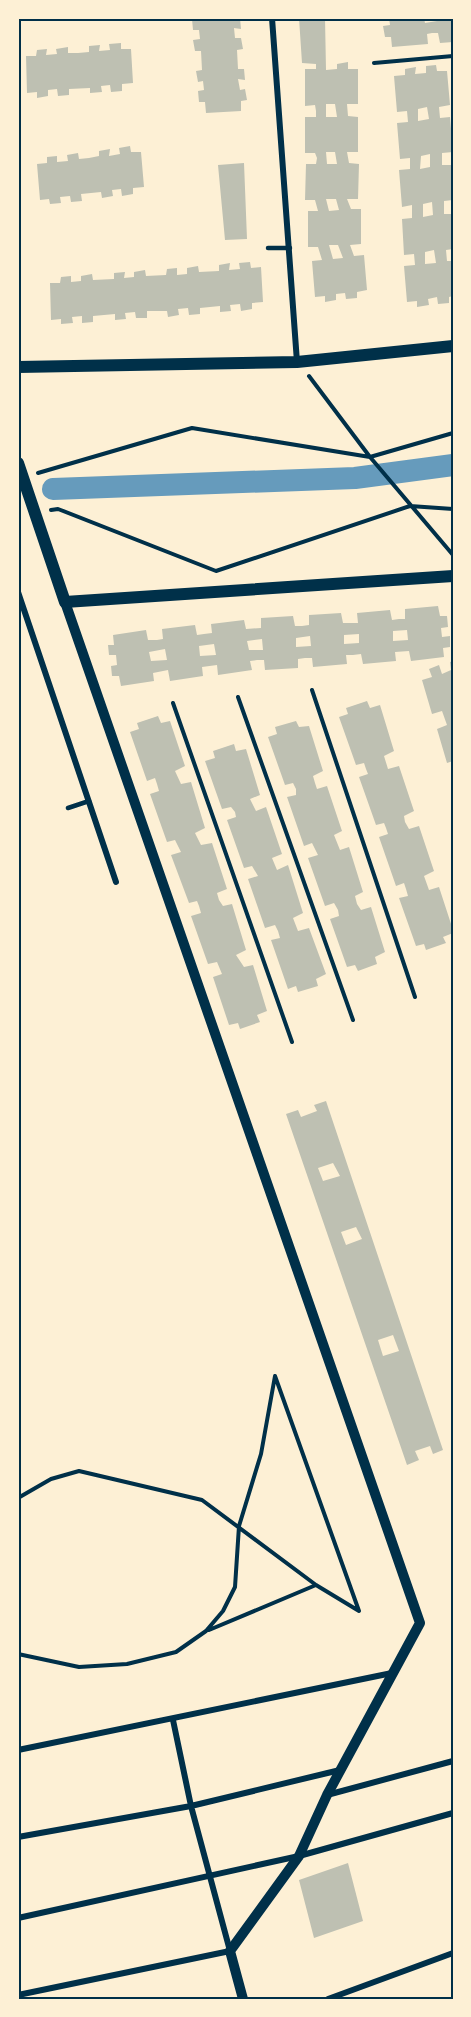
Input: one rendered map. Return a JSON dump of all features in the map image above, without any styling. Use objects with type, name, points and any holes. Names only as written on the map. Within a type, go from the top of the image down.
[{"type":"main road","points":[[18,367],[297,362],[453,346]]},
{"type":"main road","points":[[18,463],[65,602],[453,576]]},
{"type":"street","points":[[272,18],[297,362]]},
{"type":"street","points":[[18,592],[116,882]]},
{"type":"street","points":[[18,1995],[230,1951],[299,1856],[327,1795],[420,1623],[65,602]]},
{"type":"street","points":[[18,1750],[393,1673]]},
{"type":"street","points":[[172,1720],[191,1806],[243,1999]]},
{"type":"street","points":[[327,1795],[453,1761]]},
{"type":"street","points":[[18,1837],[191,1806],[340,1770]]},
{"type":"street","points":[[18,1918],[299,1856],[453,1813]]},
{"type":"street","points":[[327,1999],[453,1953]]},
{"type":"lane","points":[[268,248],[290,248]]},
{"type":"lane","points":[[69,808],[89,801]]},
{"type":"path","points":[[374,63],[453,56]]},
{"type":"path","points":[[297,362],[370,457],[453,555]]},
{"type":"path","points":[[23,478],[192,428],[370,457],[453,433]]},
{"type":"path","points":[[35,513],[58,509],[216,571],[410,506],[453,509]]},
{"type":"path","points":[[312,690],[415,997]]},
{"type":"path","points":[[238,697],[353,1020]]},
{"type":"path","points":[[173,703],[292,1042]]},
{"type":"path","points":[[18,1498],[51,1479],[79,1471],[202,1500],[239,1526],[316,1585],[359,1611],[275,1376],[261,1454],[239,1526],[235,1587],[223,1611],[206,1631]]},
{"type":"path","points":[[18,1654],[80,1667],[127,1665],[176,1652],[206,1631],[316,1585]]},
{"type":"building","points":[[240,18],[241,29],[234,28],[235,38],[241,38],[243,49],[237,50],[238,69],[244,69],[245,80],[238,79],[240,90],[245,89],[247,100],[241,101],[241,111],[206,113],[205,102],[199,102],[198,91],[204,90],[203,81],[198,82],[196,71],[202,70],[201,51],[195,51],[193,40],[200,39],[199,30],[193,30],[192,19]]},
{"type":"building","points":[[299,18],[325,18],[326,70],[337,69],[337,64],[348,62],[348,69],[358,69],[358,104],[347,104],[348,116],[358,117],[358,152],[347,152],[349,163],[359,164],[358,199],[347,199],[351,209],[361,209],[361,244],[350,245],[354,256],[364,255],[367,290],[357,292],[357,298],[346,299],[345,293],[336,294],[336,300],[325,302],[325,296],[315,297],[312,261],[322,260],[318,247],[308,247],[308,211],[318,211],[315,200],[305,200],[306,164],[316,164],[317,158],[315,153],[305,153],[305,117],[316,117],[316,111],[315,105],[305,106],[305,69],[316,69],[316,64],[302,63]],"holes":[[[326,104],[335,104],[337,117],[326,117]],[[326,152],[335,152],[337,164],[327,164]],[[326,199],[336,199],[339,210],[329,211]],[[329,245],[338,245],[343,258],[333,259]]]},
{"type":"building","points":[[389,18],[424,18],[425,23],[437,21],[437,18],[453,18],[453,42],[440,43],[438,33],[432,33],[427,34],[428,44],[392,47],[391,37],[385,37],[383,26],[390,25]]},
{"type":"building","points":[[121,43],[121,49],[131,49],[133,83],[122,84],[122,91],[111,92],[110,85],[101,86],[102,92],[90,93],[90,88],[69,89],[69,95],[58,96],[57,89],[48,90],[48,96],[37,98],[37,92],[27,93],[26,56],[36,56],[37,50],[47,49],[46,55],[57,54],[56,49],[68,47],[68,53],[78,53],[89,52],[89,46],[100,45],[99,51],[110,50],[109,44]]},
{"type":"building","points":[[436,65],[437,71],[447,71],[450,105],[439,107],[440,118],[450,117],[453,152],[442,153],[442,165],[452,165],[453,200],[444,201],[444,214],[453,214],[453,249],[446,250],[447,261],[453,261],[453,296],[449,297],[449,303],[438,304],[437,297],[428,299],[429,305],[417,307],[417,301],[407,302],[404,266],[415,265],[414,254],[404,255],[402,219],[412,218],[412,205],[402,207],[399,170],[410,169],[410,158],[400,159],[397,123],[408,122],[407,111],[397,112],[394,76],[405,75],[405,69],[416,67],[415,74],[426,73],[426,66]],"holes":[[[427,107],[429,119],[418,121],[418,109]],[[430,154],[430,167],[420,169],[421,156]],[[432,202],[433,215],[423,217],[423,204]],[[434,250],[436,263],[425,264],[425,252]]]},
{"type":"building","points":[[130,146],[131,152],[141,152],[144,187],[133,188],[133,194],[122,196],[121,189],[112,190],[113,196],[102,198],[101,192],[81,194],[82,201],[71,202],[70,196],[60,197],[61,203],[50,204],[49,199],[40,200],[37,164],[47,163],[47,157],[57,156],[57,162],[68,161],[67,155],[78,153],[79,159],[89,158],[99,156],[99,151],[110,149],[109,156],[120,154],[119,148]]},
{"type":"building","points":[[244,163],[247,239],[225,240],[218,165]]},
{"type":"building","points":[[250,262],[251,268],[261,267],[263,302],[252,303],[252,309],[241,311],[240,304],[230,305],[231,311],[220,312],[220,306],[200,308],[200,314],[189,315],[188,308],[178,309],[179,315],[168,317],[167,311],[147,311],[147,318],[136,318],[135,312],[125,313],[126,319],[115,320],[115,314],[93,316],[93,322],[82,323],[82,316],[72,317],[73,323],[61,324],[61,319],[51,320],[50,283],[60,283],[61,277],[71,276],[71,282],[81,281],[81,276],[92,274],[93,280],[114,279],[114,273],[125,272],[124,278],[134,277],[134,272],[145,270],[146,276],[166,275],[167,269],[177,268],[177,275],[187,274],[187,268],[198,266],[199,272],[219,271],[219,265],[230,263],[229,270],[240,269],[239,263]]},
{"type":"building","points":[[438,606],[440,616],[447,616],[448,627],[441,628],[442,637],[450,636],[450,647],[443,648],[444,657],[411,661],[409,651],[395,652],[396,661],[363,664],[361,654],[346,655],[347,664],[313,667],[312,658],[305,658],[298,659],[298,668],[265,670],[264,660],[257,660],[250,661],[252,670],[218,675],[217,665],[202,667],[203,676],[170,681],[168,670],[153,673],[154,681],[121,686],[119,676],[112,676],[111,666],[117,665],[116,655],[109,655],[108,645],[114,645],[113,635],[146,630],[148,640],[157,640],[163,639],[162,629],[195,625],[197,635],[212,633],[211,624],[244,620],[246,629],[261,628],[261,618],[293,616],[295,626],[302,626],[309,625],[309,615],[341,613],[343,623],[358,623],[357,613],[390,610],[392,620],[405,619],[405,609]],"holes":[[[407,630],[408,640],[393,641],[393,631]],[[359,634],[359,643],[344,644],[344,635]],[[310,636],[311,646],[296,647],[296,638]],[[262,639],[263,650],[249,650],[247,641]],[[214,644],[216,655],[200,656],[199,646]],[[165,649],[167,660],[151,661],[149,652]]]},
{"type":"building","points":[[453,661],[453,761],[447,763],[437,729],[447,725],[442,711],[432,714],[422,680],[432,677],[429,669],[439,665],[442,674],[451,670],[450,662]]},
{"type":"building","points":[[367,701],[370,708],[380,705],[394,751],[384,756],[388,769],[399,766],[414,811],[404,816],[405,822],[409,829],[419,826],[434,871],[424,876],[429,890],[439,887],[453,930],[453,933],[443,937],[446,943],[426,950],[424,944],[416,946],[399,898],[408,896],[404,883],[396,886],[379,837],[388,834],[386,828],[384,823],[376,825],[359,777],[368,774],[364,763],[356,765],[339,717],[348,714],[346,708]]},
{"type":"building","points":[[158,716],[161,723],[170,721],[185,766],[175,771],[181,784],[191,782],[205,828],[195,833],[201,845],[212,843],[227,889],[217,893],[219,900],[223,906],[232,904],[246,950],[236,955],[244,967],[253,965],[267,1011],[257,1015],[260,1022],[240,1029],[238,1023],[229,1025],[213,977],[222,974],[217,962],[208,964],[191,916],[201,913],[199,906],[197,901],[189,903],[171,855],[181,852],[175,840],[167,842],[150,794],[159,791],[155,778],[147,781],[130,732],[139,729],[137,723]]},
{"type":"building","points":[[296,721],[299,727],[309,726],[323,771],[313,776],[317,789],[327,786],[342,831],[334,835],[340,850],[349,847],[363,892],[355,896],[357,904],[361,910],[371,907],[385,952],[375,957],[377,964],[358,971],[355,965],[347,967],[330,919],[339,916],[338,910],[334,903],[325,906],[308,858],[318,855],[312,843],[304,846],[287,797],[296,795],[296,789],[293,783],[285,785],[268,737],[277,734],[275,727]]},
{"type":"building","points":[[234,744],[236,751],[246,749],[260,795],[250,799],[256,811],[266,807],[282,854],[272,858],[277,870],[288,865],[303,913],[293,918],[298,931],[309,928],[326,974],[316,979],[318,986],[298,992],[296,986],[288,989],[271,940],[280,938],[278,931],[275,925],[265,928],[248,879],[258,876],[252,866],[244,868],[227,820],[236,817],[235,812],[231,807],[222,809],[205,761],[215,758],[213,751]]},
{"type":"building","points":[[326,1101],[443,1450],[433,1454],[430,1446],[415,1451],[419,1460],[407,1465],[286,1114],[298,1110],[301,1117],[317,1111],[314,1105]],"holes":[[[333,1163],[340,1176],[323,1181],[318,1168]],[[356,1227],[362,1239],[346,1245],[341,1232]],[[393,1335],[399,1351],[383,1356],[378,1340]]]},
{"type":"building","points":[[348,1863],[363,1921],[314,1938],[299,1880]]},
{"type":"waterway","points":[[53,489],[355,478],[453,465]]}]
